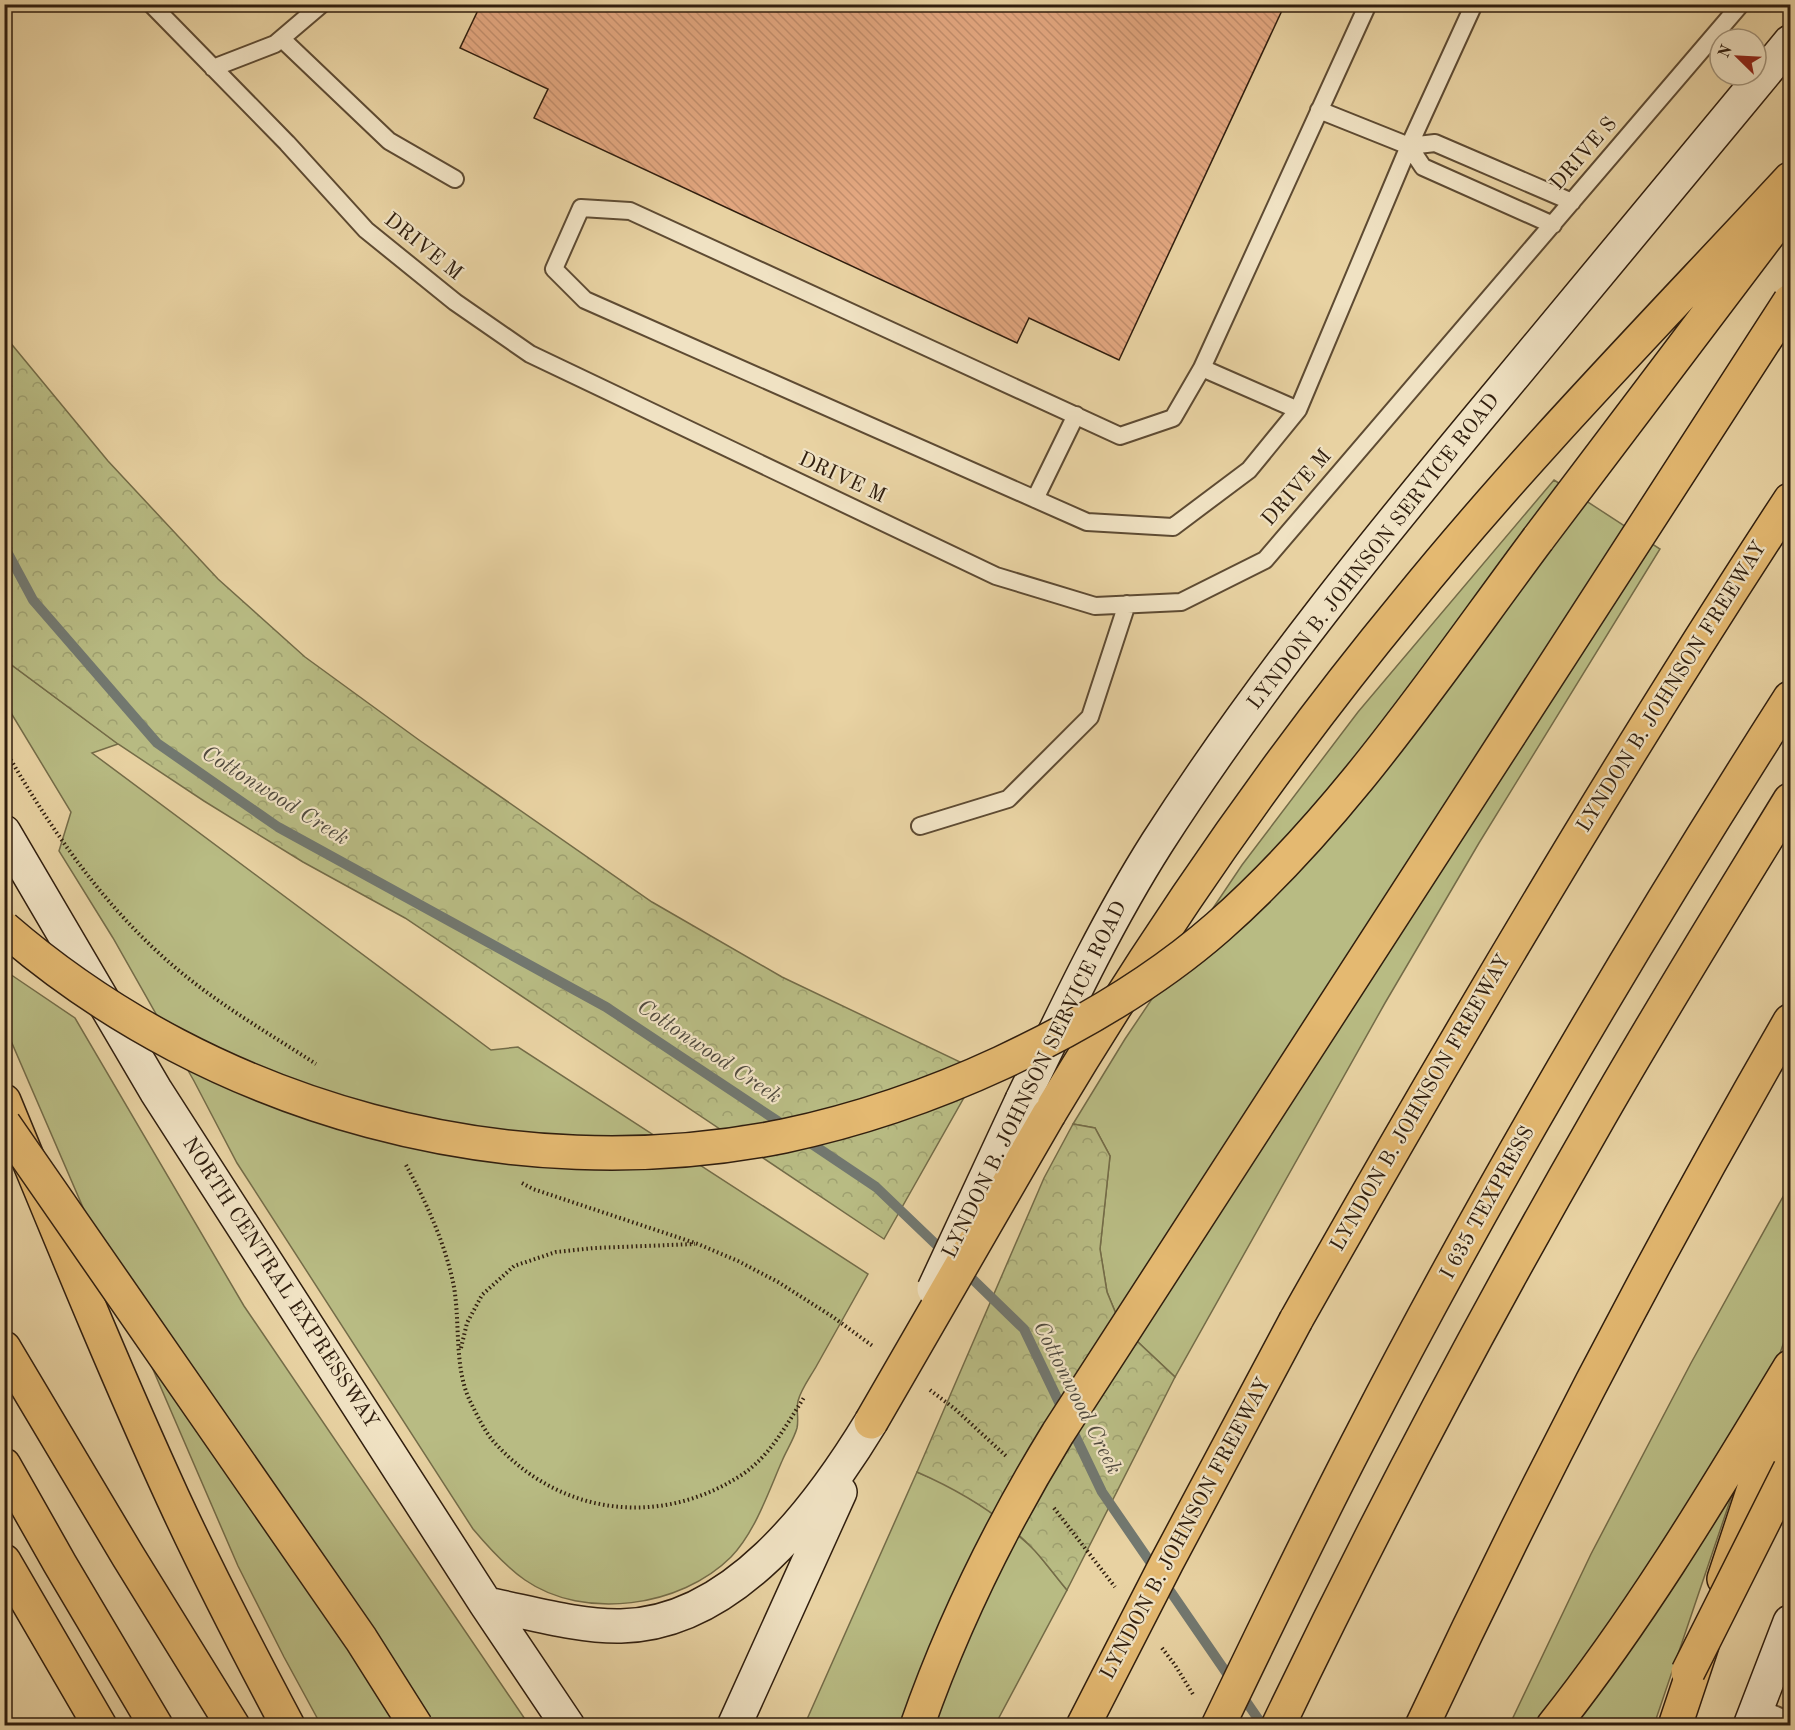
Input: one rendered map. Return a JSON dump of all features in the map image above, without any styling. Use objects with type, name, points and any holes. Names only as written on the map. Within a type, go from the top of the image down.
[{"type":"highway","points":[[871,1422],[1035,1107],[1105,1021],[1237,823],[1306,729],[1394,617],[1502,491],[1791,178]]},
{"type":"highway","points":[[4,928],[59,972],[98,999],[199,1057],[251,1080],[326,1108],[384,1125],[477,1143],[575,1152],[631,1153],[724,1145],[826,1126],[942,1089],[1061,1033],[1139,987],[1216,928],[1294,854],[1373,759],[1791,205]]},
{"type":"highway","points":[[917,1725],[974,1587],[1009,1515],[1052,1442],[1791,301]]},
{"type":"highway","name":"LYNDON B. JOHNSON FREEWAY","points":[[1083,1725],[1296,1320],[1418,1105],[1618,770],[1791,500]]},
{"type":"highway","name":"I 635 TEXPRESS","points":[[1207,1715],[1487,1204],[1560,1076],[1683,868],[1791,698]]},
{"type":"highway","points":[[1278,1725],[1466,1357],[1594,1125],[1791,800]]},
{"type":"highway","points":[[1422,1725],[1519,1523],[1632,1305],[1695,1189],[1791,1022]]},
{"type":"highway","points":[[4,1101],[93,1316],[170,1490],[215,1586],[288,1725]]},
{"type":"highway","points":[[4,1124],[361,1639],[416,1725]]},
{"type":"highway","points":[[4,1348],[134,1566],[233,1725]]},
{"type":"highway","points":[[1553,1725],[1606,1656],[1648,1594],[1791,1367]]},
{"type":"highway","points":[[1675,1725],[1760,1470],[1791,1387]]},
{"type":"highway","points":[[4,1465],[156,1725]]},
{"type":"highway","points":[[1662,1725],[1791,1469]]},
{"type":"highway","points":[[4,1561],[100,1725]]},
{"type":"main road","name":"LYNDON B. JOHNSON SERVICE ROAD","points":[[1035,1107],[1090,959],[1119,905],[1190,794],[1263,689],[1341,586],[1420,488],[1791,42]]},
{"type":"main road","name":"NORTH CENTRAL EXPRESSWAY","points":[[4,832],[156,1091],[486,1604],[568,1725]]},
{"type":"main road","points":[[486,1604],[595,1625],[621,1626],[671,1618],[697,1608],[722,1593],[750,1571],[796,1525],[825,1492],[871,1422]]},
{"type":"main road","points":[[734,1725],[871,1422]]},
{"type":"main road","points":[[754,1725],[782,1622]]},
{"type":"main road","points":[[1753,1716],[1787,1644]]},
{"type":"lane","name":"DRIVE M","points":[[151,4],[287,143],[366,230],[455,302],[530,354],[996,576],[1095,606],[1181,602],[1265,560],[1460,333]]},
{"type":"lane","points":[[213,68],[275,44],[322,4]]},
{"type":"lane","points":[[1368,4],[1202,368],[1173,418],[1120,436],[630,211],[581,208],[554,269],[585,300],[1086,522],[1173,527],[1249,470],[1298,410],[1409,146],[1474,4]]},
{"type":"lane","name":"DRIVE S","points":[[1460,333],[1741,4]]},
{"type":"lane","points":[[282,39],[389,141],[455,179]]},
{"type":"lane","points":[[1319,110],[1409,146],[1435,143],[1572,202]]},
{"type":"lane","points":[[1409,146],[1424,167],[1553,225]]},
{"type":"lane","points":[[1202,368],[1298,410]]},
{"type":"lane","points":[[1035,499],[1076,415]]},
{"type":"lane","points":[[920,826],[1008,799],[1090,717],[1127,604]]},
{"type":"lane","points":[[1753,1716],[1791,1721]]},
{"type":"path","points":[[4,748],[34,800],[85,872],[133,928],[197,985],[326,1071]]},
{"type":"path","points":[[406,1163],[438,1233],[453,1283],[462,1377],[470,1401],[493,1441],[530,1476],[574,1497],[617,1508],[669,1505],[707,1494],[741,1475],[768,1452],[805,1396]]},
{"type":"path","points":[[515,1180],[533,1189],[698,1244],[738,1261],[778,1282],[833,1317],[880,1352]]},
{"type":"path","points":[[460,1351],[467,1323],[482,1295],[514,1266],[556,1252],[594,1248],[698,1244]]},
{"type":"path","points":[[927,1388],[956,1409],[1013,1464]]},
{"type":"path","points":[[1052,1505],[1118,1592]]},
{"type":"path","points":[[1161,1647],[1207,1715]]},
{"type":"green space","points":[[4,335],[108,461],[218,579],[305,657],[419,740],[652,902],[782,977],[979,1071],[884,1239],[405,918],[303,862],[204,801],[118,744],[5,660]]},
{"type":"green space","points":[[1554,480],[1660,549],[1479,843],[1385,1003],[1175,1377],[1121,1326],[1107,1292],[1100,1249],[1110,1156],[1095,1128],[1073,1124],[1125,1039],[1242,865],[1358,712]]},
{"type":"green space","points":[[5,660],[118,744],[92,753],[491,1050],[518,1047],[868,1274],[801,1392],[797,1404],[796,1432],[754,1524],[740,1547],[710,1574],[686,1587],[659,1597],[631,1603],[603,1604],[575,1601],[549,1593],[525,1580],[511,1569],[473,1529],[237,1163],[194,1081],[113,938],[59,851],[71,812],[5,703]]},
{"type":"green space","points":[[4,970],[75,1018],[244,1306],[529,1725],[321,1725],[238,1566],[5,1027]]},
{"type":"green space","points":[[1073,1124],[1095,1128],[1110,1156],[1100,1249],[1107,1292],[1121,1326],[1175,1377],[1067,1590],[1035,1551],[1009,1527],[964,1496],[917,1472],[1044,1178]]},
{"type":"green space","points":[[1790,1184],[1790,1324],[1654,1725],[1509,1726],[1591,1554],[1691,1363]]},
{"type":"green space","points":[[917,1472],[952,1487],[988,1510],[1034,1549],[1067,1590],[995,1725],[804,1726]]},
{"type":"building","points":[[481,4],[1285,4],[1119,360],[1029,318],[1017,343],[534,118],[548,89],[460,48]]},
{"type":"waterway","name":"Cottonwood Creek","points":[[4,546],[33,600],[157,743],[278,827],[606,1007],[788,1128]]},
{"type":"waterway","name":"Cottonwood Creek","points":[[803,1138],[876,1187],[946,1254]]},
{"type":"waterway","name":"Cottonwood Creek","points":[[962,1269],[1024,1329],[1102,1492],[1263,1726]]}]
